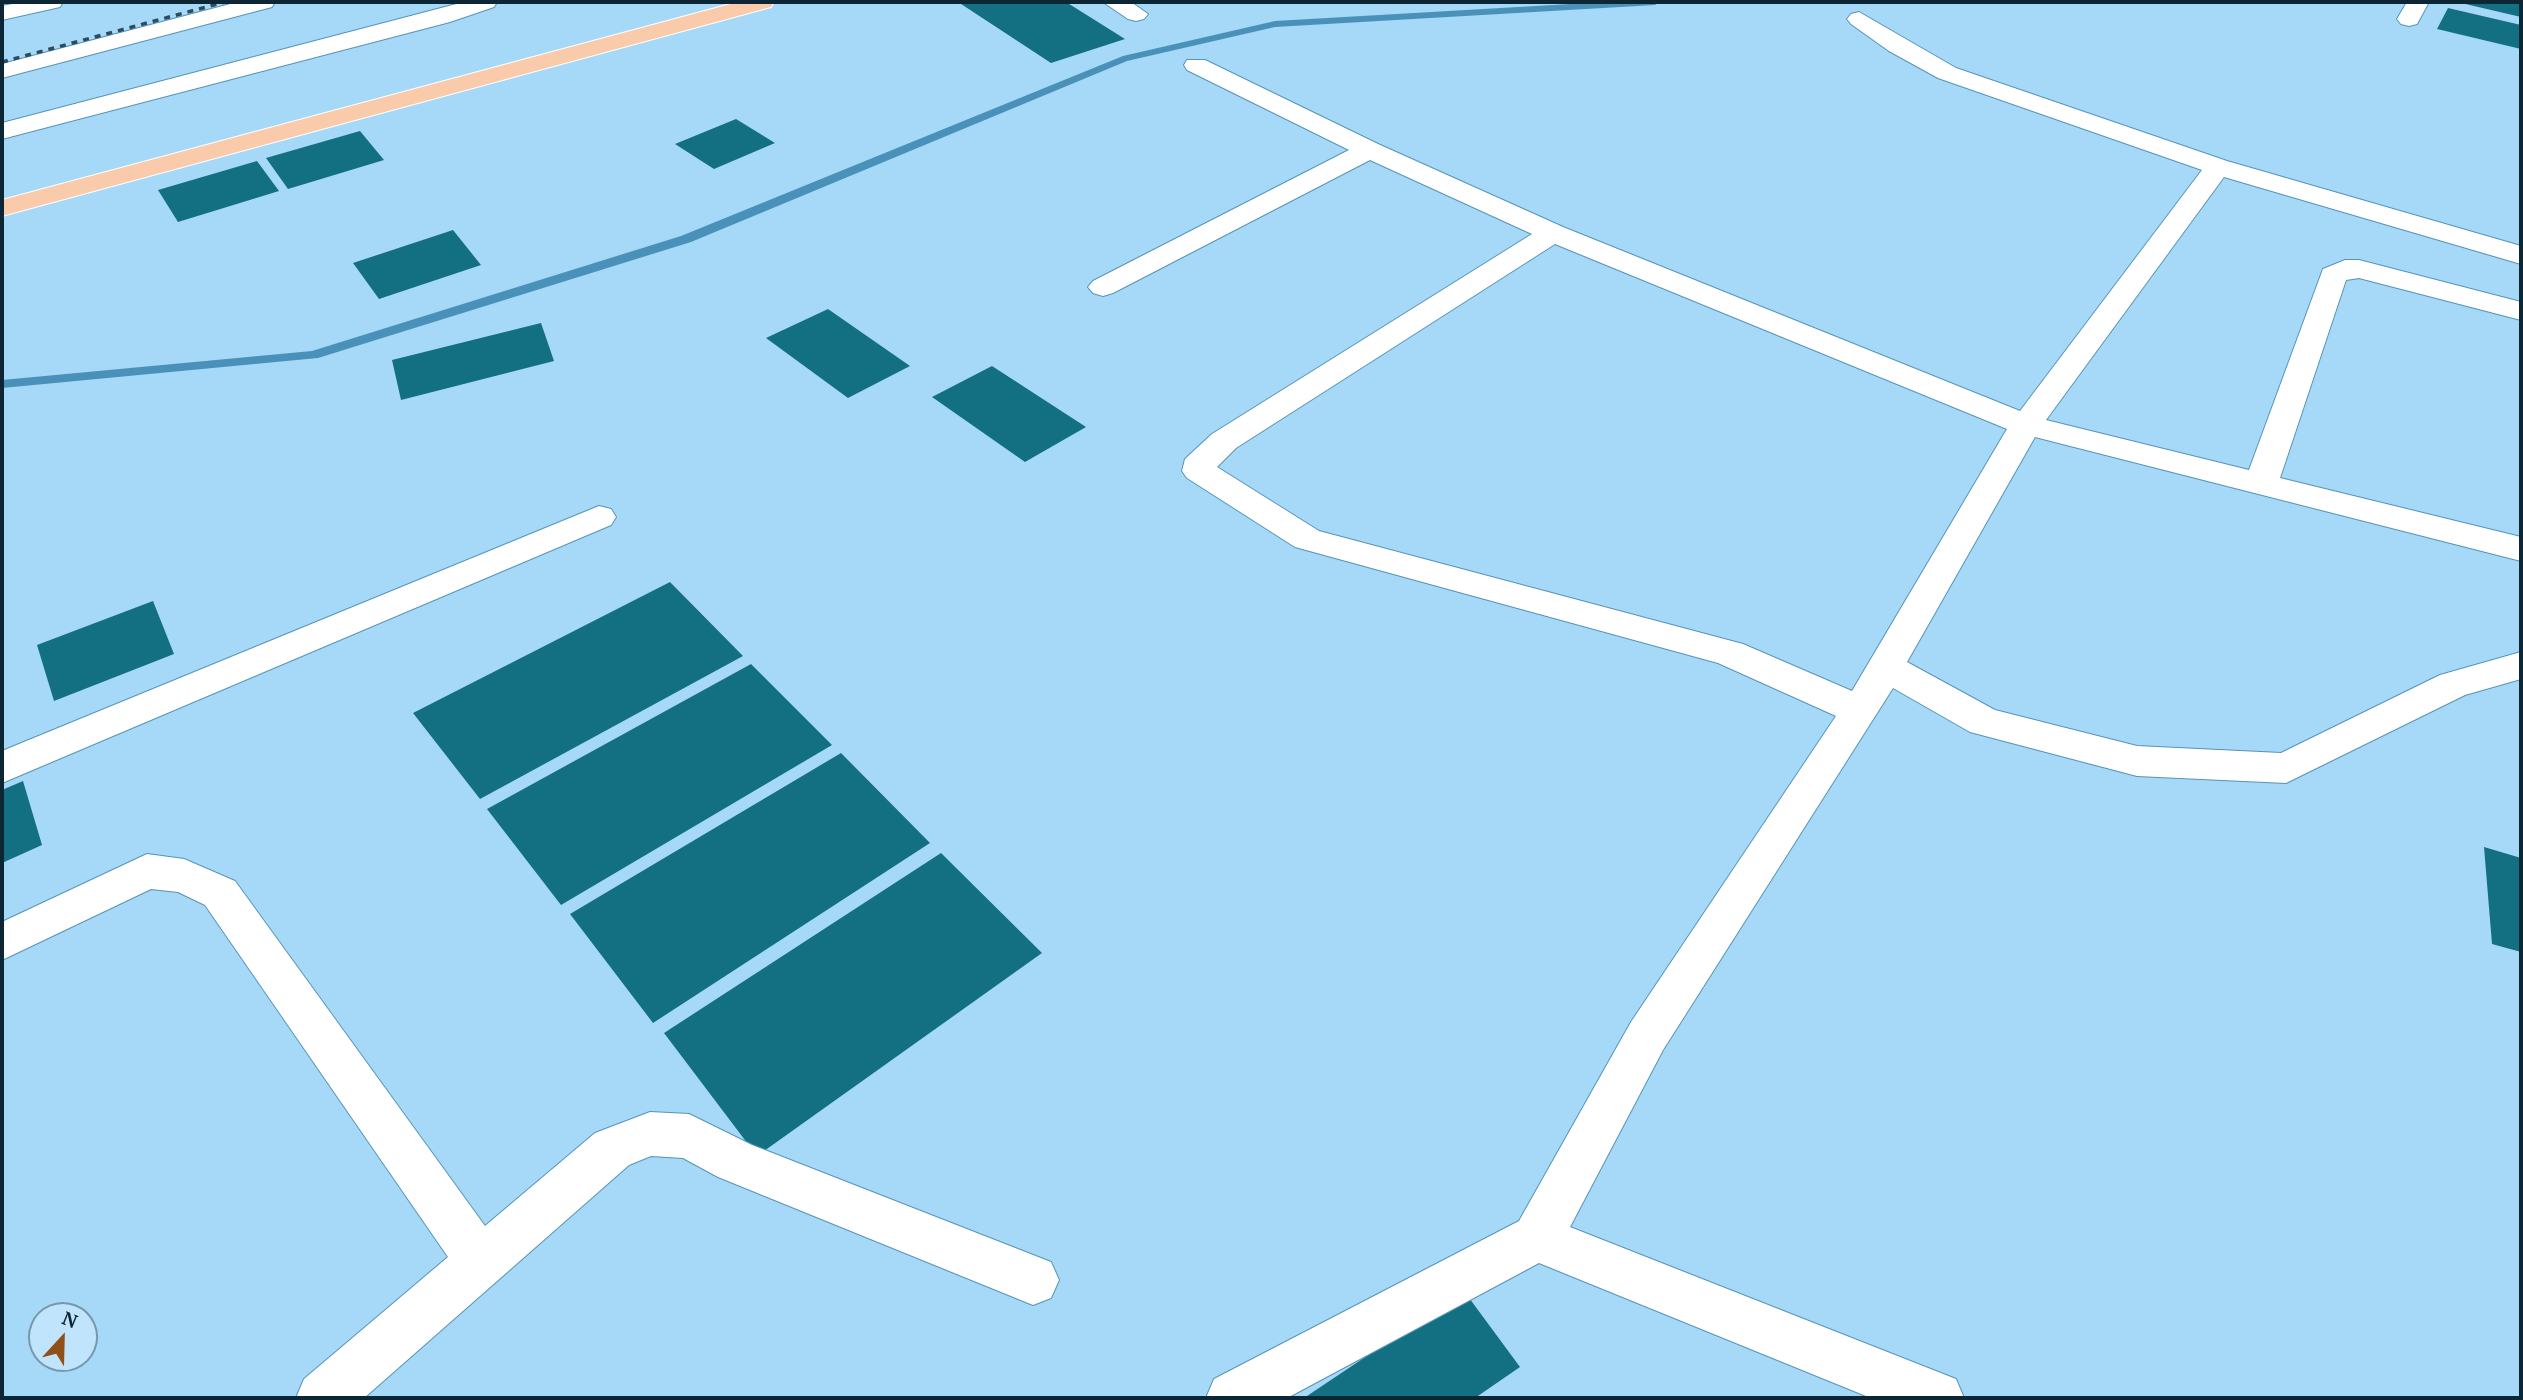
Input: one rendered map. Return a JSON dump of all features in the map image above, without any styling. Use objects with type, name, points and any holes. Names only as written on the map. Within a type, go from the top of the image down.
[{"type":"main road","points":[[2,208],[763,2]]},
{"type":"street","points":[[2,13],[52,2]]},
{"type":"street","points":[[2,71],[264,2]]},
{"type":"street","points":[[2,131],[442,17],[486,2]]},
{"type":"street","points":[[1114,2],[1136,14]]},
{"type":"street","points":[[1859,19],[1897,46],[1947,73],[2217,167],[2521,256]]},
{"type":"street","points":[[1196,65],[1370,150],[1553,233],[2026,425],[2521,549]]},
{"type":"street","points":[[1103,286],[1370,150]]},
{"type":"street","points":[[1233,1398],[1537,1238],[1647,1036],[1860,711],[2026,425],[2217,167]]},
{"type":"street","points":[[1553,233],[1224,441],[1202,459],[1199,471],[1307,539],[1730,653],[1860,711]]},
{"type":"street","points":[[2261,484],[2333,275],[2345,269],[2359,269],[2521,311]]},
{"type":"street","points":[[2,768],[598,517]]},
{"type":"street","points":[[1886,667],[1984,722],[2137,761],[2286,768],[2453,685],[2521,666]]},
{"type":"street","points":[[2,942],[146,871],[184,876],[220,893],[481,1262]]},
{"type":"street","points":[[323,1398],[612,1149],[650,1134],[689,1136],[735,1161],[1033,1280]]},
{"type":"street","points":[[1537,1238],[1937,1398]]},
{"type":"building","points":[[958,2],[1066,2],[1125,39],[1051,63]]},
{"type":"building","points":[[2461,2],[2521,2],[2521,17],[2461,3]]},
{"type":"building","points":[[2448,8],[2521,25],[2521,49],[2437,29]]},
{"type":"building","points":[[736,119],[775,143],[714,169],[675,144]]},
{"type":"building","points":[[360,131],[384,160],[288,189],[266,158]]},
{"type":"building","points":[[257,161],[279,191],[178,222],[158,190]]},
{"type":"building","points":[[453,230],[481,265],[379,299],[353,263]]},
{"type":"building","points":[[828,309],[910,366],[848,398],[766,338]]},
{"type":"building","points":[[541,323],[554,361],[401,400],[392,360]]},
{"type":"building","points":[[992,366],[1086,427],[1025,462],[932,397]]},
{"type":"building","points":[[670,582],[743,656],[480,799],[413,713]]},
{"type":"building","points":[[153,601],[174,654],[54,701],[37,645]]},
{"type":"building","points":[[751,664],[832,745],[561,905],[487,809]]},
{"type":"building","points":[[841,753],[930,843],[653,1023],[570,914]]},
{"type":"building","points":[[23,781],[42,845],[2,863],[2,790]]},
{"type":"building","points":[[2484,847],[2521,858],[2521,952],[2492,944]]},
{"type":"building","points":[[941,853],[1042,953],[757,1156],[664,1033]]},
{"type":"building","points":[[1464,1291],[1520,1367],[1475,1398],[1304,1398]]},
{"type":"waterway","points":[[2,384],[313,355],[686,239],[1123,59],[1275,24],[1655,2]]},
{"type":"railway","points":[[2,62],[225,2]]}]
